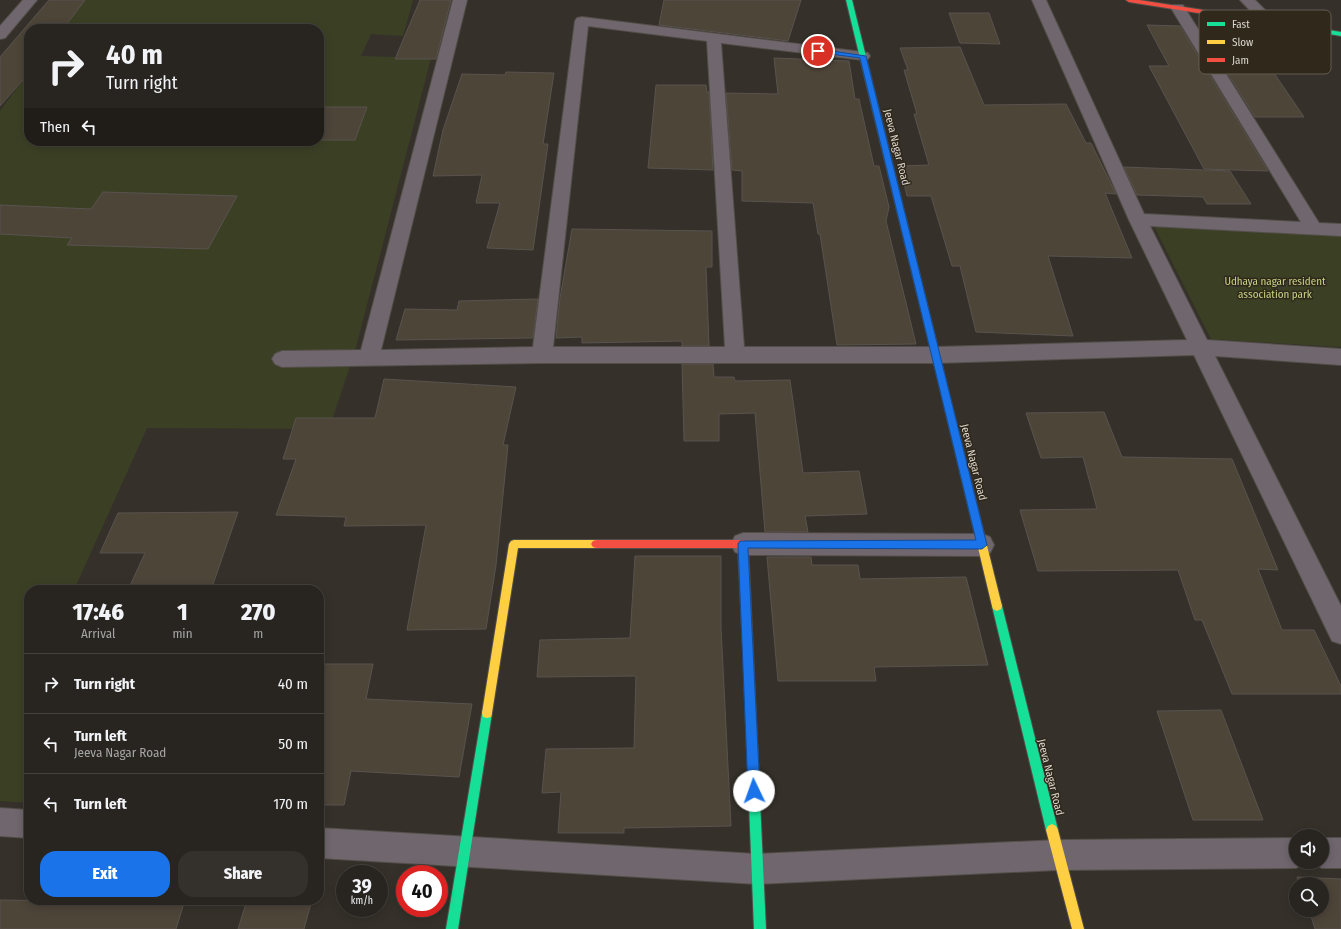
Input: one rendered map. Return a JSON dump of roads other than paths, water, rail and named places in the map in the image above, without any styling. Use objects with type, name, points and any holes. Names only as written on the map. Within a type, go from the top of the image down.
[{"type":"street","points":[[0,35],[30,0]]},
{"type":"street","points":[[369,358],[460,0]]},
{"type":"street","name":"Jeeva Nagar Road","points":[[849,0],[1058,855],[1078,929]]},
{"type":"street","points":[[1039,0],[1138,220],[1341,632]]},
{"type":"street","points":[[1129,0],[1199,12]]},
{"type":"street","points":[[1247,0],[1257,10]]},
{"type":"street","points":[[1178,8],[1199,42]]},
{"type":"street","points":[[542,355],[582,21],[863,56]]},
{"type":"street","points":[[1331,33],[1341,35]]},
{"type":"street","points":[[714,38],[735,355]]},
{"type":"street","points":[[1219,74],[1314,229]]},
{"type":"street","points":[[1138,220],[1341,230]]},
{"type":"street","points":[[282,359],[542,355],[936,355],[1200,347],[1341,357]]},
{"type":"street","points":[[452,929],[514,544],[982,545]]},
{"type":"street","points":[[743,544],[760,929]]},
{"type":"street","points":[[0,822],[24,824]]},
{"type":"street","points":[[324,843],[465,853],[757,869],[1058,855],[1289,853]]},
{"type":"street","points":[[1329,853],[1341,853]]},
{"type":"park label","name":"Udhaya nagar resident association park","points":[[1275,287]]}]
